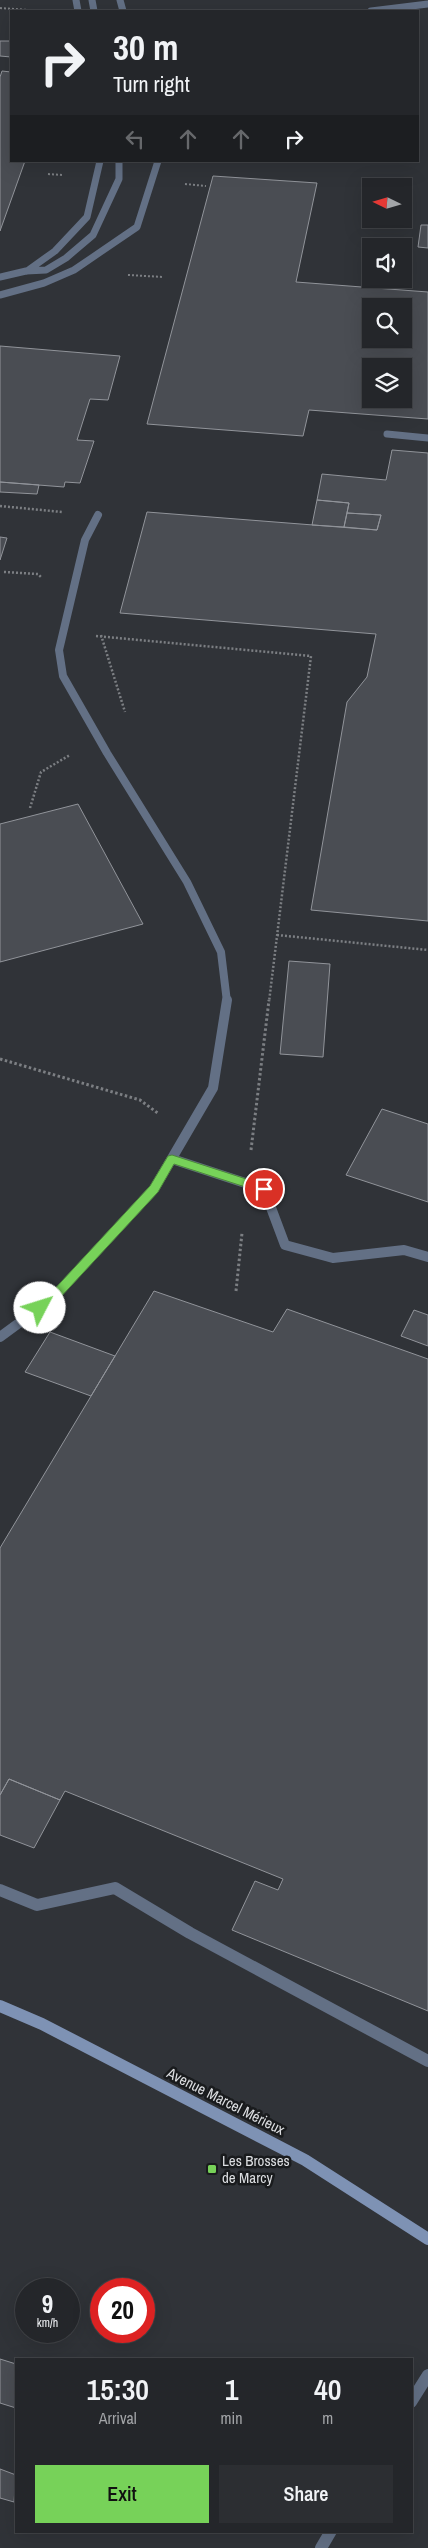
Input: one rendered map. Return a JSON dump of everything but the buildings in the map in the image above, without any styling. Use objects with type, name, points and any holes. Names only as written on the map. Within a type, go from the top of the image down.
[{"type":"main road","name":"Avenue Marcel Mérieux","points":[[0,2006],[42,2024],[305,2160],[428,2239]]},
{"type":"street","points":[[412,10],[428,4]]},
{"type":"street","points":[[381,10],[421,6]]},
{"type":"street","points":[[26,271],[55,251],[87,217],[100,162]]},
{"type":"street","points":[[0,277],[26,271],[46,270],[66,258],[93,235],[119,179],[119,162]]},
{"type":"street","points":[[0,295],[44,283],[74,270],[137,227],[158,162]]},
{"type":"street","points":[[388,434],[428,438]]},
{"type":"street","points":[[0,1337],[53,1298],[154,1189],[213,1088],[227,1001],[221,952],[187,882],[107,753],[64,676],[59,650],[84,540],[98,515]]},
{"type":"street","points":[[172,1159],[248,1182],[264,1189],[285,1245],[333,1258],[404,1250],[428,1258]]},
{"type":"street","points":[[0,1890],[37,1905],[115,1888],[190,1933],[428,2061]]},
{"type":"street","points":[[413,2399],[428,2376]]},
{"type":"street","points":[[321,2548],[330,2533]]},
{"type":"path","points":[[0,8],[31,10]]},
{"type":"path","points":[[0,506],[98,515]]},
{"type":"path","points":[[63,633],[311,656],[236,1291]]},
{"type":"path","points":[[277,935],[428,950]]},
{"type":"path","points":[[0,1059],[140,1100],[186,1135]]},
{"type":"place","name":"Les Brosses de Marcy","points":[[212,2169]]},
{"type":"route","points":[[40,1308],[53,1298],[154,1189],[172,1159],[248,1182],[264,1189]]}]
